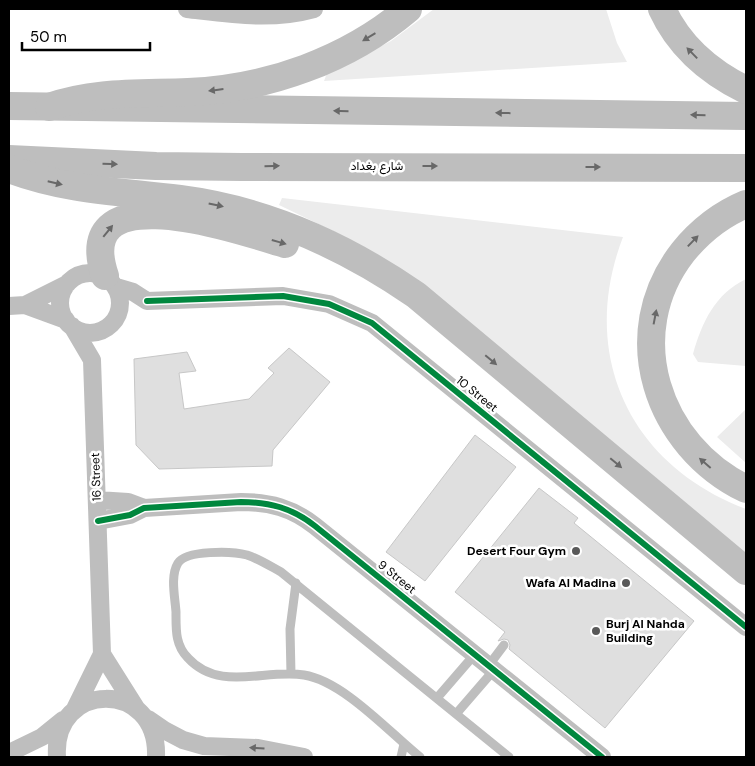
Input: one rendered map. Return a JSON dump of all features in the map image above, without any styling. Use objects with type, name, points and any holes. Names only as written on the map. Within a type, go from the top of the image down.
[{"type":"main road","points":[[49,107],[89,96],[200,91],[278,78],[345,51],[376,33],[408,9]]},
{"type":"main road","points":[[662,9],[680,40],[695,57],[713,71],[746,90]]},
{"type":"main road","points":[[9,106],[746,116]]},
{"type":"main road","name":"شارع بغداد","points":[[9,160],[233,167],[746,168]]},
{"type":"main road","points":[[9,169],[76,188],[211,204],[241,211],[301,231],[360,259],[416,295],[466,339],[746,571]]},
{"type":"main road","points":[[746,204],[724,215],[706,229],[676,262],[659,298],[652,333],[652,351],[654,375],[670,420],[684,440],[715,471],[746,489]]},
{"type":"main road","points":[[110,282],[99,259],[100,242],[109,228],[124,218],[140,214],[179,217],[212,224],[290,246],[380,286],[466,339]]},
{"type":"street","points":[[187,9],[250,16],[272,16],[314,9]]},
{"type":"street","points":[[17,306],[69,323],[91,332],[113,321],[133,310],[147,301],[133,292],[110,282],[89,273],[73,278],[67,284],[63,290],[60,306],[69,323],[92,360],[113,321],[120,302],[110,282]]},
{"type":"street","points":[[17,306],[67,284]]},
{"type":"street","name":"10 Street","points":[[147,301],[283,296],[306,298],[351,312],[372,324],[746,627]]},
{"type":"street","name":"16 Street","points":[[92,360],[102,654]]},
{"type":"street","points":[[97,500],[128,502],[144,508]]},
{"type":"street","name":"9 Street","points":[[144,508],[257,502],[288,509],[316,526],[475,654],[494,664],[602,757]]},
{"type":"street","points":[[98,521],[130,514],[144,508]]},
{"type":"street","points":[[57,757],[57,738],[102,654],[153,730],[156,743],[156,757]]},
{"type":"street","points":[[9,753],[42,736],[71,714],[99,699],[112,699],[141,713],[164,730],[183,740],[204,746],[270,749],[304,757]]},
{"type":"lane","points":[[420,757],[332,685],[304,675],[290,674],[237,678],[218,676],[201,670],[187,657],[177,641],[174,576],[175,569],[183,557],[190,554],[226,553],[245,555],[264,562],[296,583],[509,757]]},
{"type":"lane","points":[[290,674],[290,629],[296,583]]},
{"type":"lane","points":[[456,714],[506,647]]},
{"type":"lane","points":[[437,698],[475,654]]},
{"type":"lane","points":[[401,757],[404,744]]},
{"type":"shaded area","points":[[434,9],[606,9],[617,43],[627,62],[324,81],[327,73],[391,41]]},
{"type":"shaded area","points":[[282,198],[623,237],[611,280],[607,323],[611,363],[624,400],[644,434],[671,464],[705,489],[746,509],[746,556],[335,232],[279,205]]},
{"type":"shaded area","points":[[746,279],[746,366],[698,362],[693,354],[711,310],[735,285]]},
{"type":"shaded area","points":[[746,409],[746,463],[717,437]]},
{"type":"building","points":[[289,348],[330,382],[273,450],[272,466],[159,469],[136,445],[134,359],[187,352],[196,371],[179,373],[184,409],[249,399],[274,373],[268,368]]},
{"type":"building","points":[[475,435],[516,467],[425,581],[386,552]]},
{"type":"building","name":"Burj Al Nahda Building","points":[[539,488],[578,518],[574,523],[694,621],[605,728],[509,649],[508,640],[498,641],[505,632],[455,592]]},
{"type":"cycle path","points":[[147,301],[283,296],[329,304],[372,323],[746,627]]},
{"type":"cycle path","points":[[98,521],[130,515],[144,508],[241,502],[262,503],[289,510],[315,526],[602,757]]},
{"type":"place","name":"Desert Four Gym","points":[[576,551]]},
{"type":"place","name":"Wafa Al Madina","points":[[626,583]]},
{"type":"place","name":"Burj Al Nahda Building","points":[[596,631]]}]
